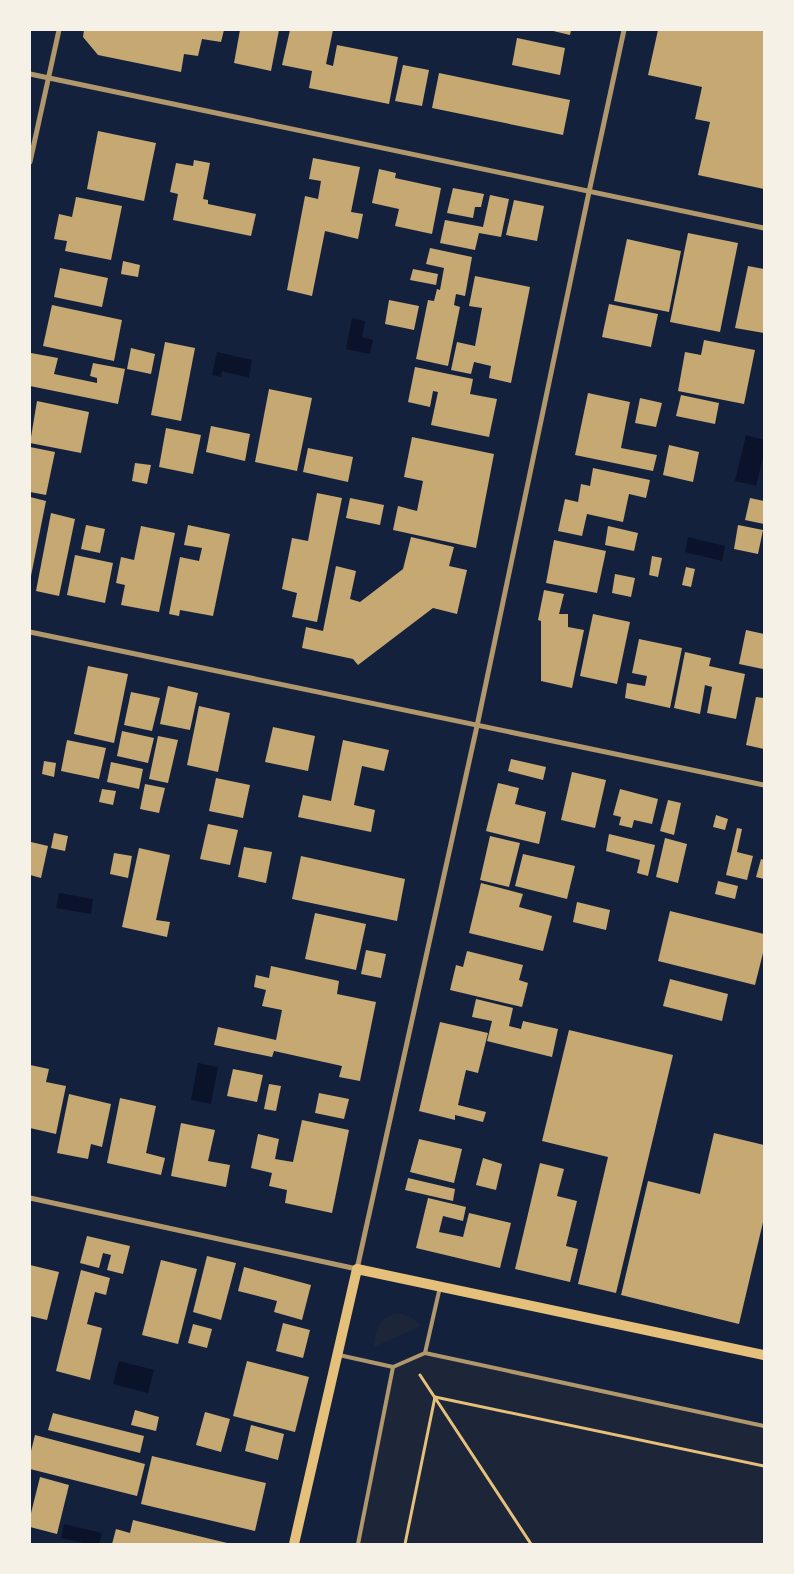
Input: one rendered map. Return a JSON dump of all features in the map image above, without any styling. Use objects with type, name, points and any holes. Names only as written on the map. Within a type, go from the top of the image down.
[{"type":"main road","points":[[294,1544],[357,1269],[764,1355]]},
{"type":"street","points":[[30,162],[58,30]]},
{"type":"street","points":[[30,1198],[357,1269],[477,726],[624,30]]},
{"type":"street","points":[[30,74],[764,228]]},
{"type":"street","points":[[30,632],[764,785]]},
{"type":"lane","points":[[425,1353],[440,1287]]},
{"type":"lane","points":[[337,1354],[393,1367],[425,1353],[764,1426]]},
{"type":"lane","points":[[358,1544],[393,1367]]},
{"type":"path","points":[[409,1360],[531,1544]]},
{"type":"path","points":[[435,1397],[764,1466]]},
{"type":"path","points":[[405,1544],[435,1397]]},
{"type":"shaded area","points":[[352,318],[365,321],[362,337],[373,340],[370,354],[346,349]]},
{"type":"shaded area","points":[[217,352],[252,360],[249,378],[222,371],[221,377],[212,375]]},
{"type":"shaded area","points":[[746,435],[764,440],[764,454],[756,486],[735,481]]},
{"type":"shaded area","points":[[688,537],[725,546],[722,561],[685,552]]},
{"type":"shaded area","points":[[59,893],[93,899],[91,914],[56,908]]},
{"type":"shaded area","points":[[198,1063],[218,1067],[211,1104],[191,1100]]},
{"type":"shaded area","points":[[393,1314],[409,1316],[421,1326],[374,1347],[375,1336],[380,1323]]},
{"type":"shaded area","points":[[425,1353],[764,1426],[764,1544],[358,1544],[393,1367]]},
{"type":"shaded area","points":[[119,1361],[154,1370],[148,1393],[113,1384]]},
{"type":"shaded area","points":[[64,1524],[102,1533],[99,1544],[89,1544],[61,1538]]},
{"type":"building","points":[[84,30],[224,30],[221,42],[202,39],[198,56],[184,54],[181,72],[98,55],[83,37]]},
{"type":"building","points":[[240,30],[279,30],[271,71],[234,63]]},
{"type":"building","points":[[290,30],[333,30],[326,64],[333,66],[337,45],[398,57],[389,104],[309,88],[312,71],[282,65]]},
{"type":"building","points":[[549,30],[571,30],[570,35]]},
{"type":"building","points":[[658,30],[764,30],[764,189],[698,175],[710,122],[695,119],[702,87],[648,75]]},
{"type":"building","points":[[517,38],[565,48],[560,75],[512,65]]},
{"type":"building","points":[[403,65],[429,70],[422,106],[395,101]]},
{"type":"building","points":[[439,73],[570,100],[563,135],[432,108]]},
{"type":"building","points":[[98,131],[156,143],[144,201],[87,189]]},
{"type":"building","points":[[313,158],[360,167],[351,212],[363,214],[358,239],[325,231],[312,296],[287,290],[305,196],[318,199],[321,181],[309,179]]},
{"type":"building","points":[[194,160],[210,163],[203,199],[208,200],[208,204],[256,214],[251,236],[173,220],[178,194],[170,192],[176,163],[193,166]]},
{"type":"building","points":[[379,169],[396,173],[395,178],[441,188],[432,234],[395,226],[399,209],[372,203]]},
{"type":"building","points":[[453,188],[484,194],[481,207],[475,207],[473,218],[447,213]]},
{"type":"building","points":[[490,195],[509,199],[501,237],[479,233],[475,250],[440,243],[445,220],[483,227]]},
{"type":"building","points":[[76,197],[122,206],[111,260],[65,251],[67,241],[54,239],[59,214],[72,217]]},
{"type":"building","points":[[514,200],[544,206],[537,241],[506,235]]},
{"type":"building","points":[[688,233],[738,243],[720,332],[670,322]]},
{"type":"building","points":[[627,239],[681,251],[669,312],[614,301]]},
{"type":"building","points":[[430,248],[472,257],[465,296],[456,294],[454,305],[460,307],[448,366],[416,359],[428,300],[434,301],[437,289],[440,290],[444,268],[426,264]]},
{"type":"building","points":[[123,261],[140,265],[138,277],[121,274]]},
{"type":"building","points":[[748,266],[764,269],[764,333],[735,328]]},
{"type":"building","points":[[60,268],[108,278],[102,307],[54,297]]},
{"type":"building","points":[[413,269],[438,274],[436,285],[410,280]]},
{"type":"building","points":[[475,276],[530,287],[511,383],[489,378],[491,366],[474,362],[471,374],[451,370],[457,342],[475,346],[482,308],[469,306]]},
{"type":"building","points":[[389,300],[419,306],[414,330],[385,324]]},
{"type":"building","points":[[609,304],[658,314],[651,347],[602,337]]},
{"type":"building","points":[[52,305],[122,320],[114,361],[43,346]]},
{"type":"building","points":[[704,340],[755,350],[744,404],[678,391],[685,352],[701,355]]},
{"type":"building","points":[[165,342],[195,348],[181,421],[151,415]]},
{"type":"building","points":[[131,348],[155,354],[151,374],[127,369]]},
{"type":"building","points":[[31,353],[58,358],[54,374],[97,383],[97,378],[90,376],[93,363],[125,369],[118,404],[30,386]]},
{"type":"building","points":[[415,367],[473,379],[470,394],[497,399],[489,437],[431,425],[438,392],[433,391],[430,407],[408,402]]},
{"type":"building","points":[[269,389],[312,398],[297,471],[255,462]]},
{"type":"building","points":[[588,393],[630,402],[621,448],[657,455],[653,471],[575,455]]},
{"type":"building","points":[[681,395],[719,403],[715,424],[676,416]]},
{"type":"building","points":[[640,398],[662,403],[656,427],[635,423]]},
{"type":"building","points":[[37,401],[89,412],[81,453],[30,443]]},
{"type":"building","points":[[211,426],[250,434],[245,461],[206,452]]},
{"type":"building","points":[[166,428],[201,435],[193,474],[159,467]]},
{"type":"building","points":[[412,437],[494,454],[476,548],[393,530],[398,506],[417,511],[423,481],[404,477]]},
{"type":"building","points":[[669,445],[699,452],[693,482],[663,475]]},
{"type":"building","points":[[30,447],[55,452],[46,495],[30,492]]},
{"type":"building","points":[[308,448],[353,457],[348,482],[303,472]]},
{"type":"building","points":[[135,463],[151,465],[147,484],[132,481]]},
{"type":"building","points":[[593,468],[650,480],[646,498],[629,494],[623,522],[587,514],[582,536],[558,531],[565,499],[578,502],[581,484],[590,486]]},
{"type":"building","points":[[317,493],[342,498],[317,622],[292,617],[297,593],[282,589],[292,538],[308,541]]},
{"type":"building","points":[[30,497],[46,501],[31,576],[30,576]]},
{"type":"building","points":[[350,498],[384,505],[380,525],[346,518]]},
{"type":"building","points":[[750,498],[764,501],[764,524],[745,520]]},
{"type":"building","points":[[51,513],[75,519],[59,596],[36,591]]},
{"type":"building","points":[[86,525],[105,529],[100,553],[81,549]]},
{"type":"building","points":[[188,525],[230,534],[213,616],[180,610],[179,616],[169,614],[180,557],[199,561],[202,548],[184,545]]},
{"type":"building","points":[[738,525],[763,530],[758,554],[734,549]]},
{"type":"building","points":[[141,526],[175,533],[159,612],[121,605],[125,585],[116,583],[121,557],[134,560]]},
{"type":"building","points":[[608,526],[638,533],[634,551],[605,545]]},
{"type":"building","points":[[411,537],[454,547],[449,566],[467,570],[457,614],[433,608],[358,665],[353,659],[302,648],[306,627],[323,631],[336,566],[356,571],[350,599],[360,602],[403,569]]},
{"type":"building","points":[[554,540],[606,551],[597,593],[546,583]]},
{"type":"building","points":[[75,555],[113,563],[105,603],[67,595]]},
{"type":"building","points":[[652,556],[662,558],[658,577],[649,575]]},
{"type":"building","points":[[686,567],[695,569],[691,587],[682,585]]},
{"type":"building","points":[[615,574],[635,578],[631,597],[612,593]]},
{"type":"building","points":[[544,590],[564,594],[559,614],[568,614],[568,627],[584,630],[572,688],[541,681],[541,621],[538,620]]},
{"type":"building","points":[[593,614],[630,622],[617,684],[580,676]]},
{"type":"building","points":[[746,630],[764,634],[763,669],[739,664]]},
{"type":"building","points":[[639,639],[682,648],[670,708],[625,698],[627,683],[645,686],[647,676],[632,673]]},
{"type":"building","points":[[685,652],[711,658],[709,666],[745,674],[736,719],[707,713],[712,687],[705,685],[700,714],[674,708]]},
{"type":"building","points":[[88,666],[128,674],[114,743],[74,734]]},
{"type":"building","points":[[168,686],[198,693],[190,730],[160,724]]},
{"type":"building","points":[[131,692],[160,698],[152,731],[124,725]]},
{"type":"building","points":[[756,697],[764,698],[764,749],[746,745]]},
{"type":"building","points":[[199,706],[230,713],[218,772],[187,765]]},
{"type":"building","points":[[273,727],[315,736],[308,771],[265,762]]},
{"type":"building","points":[[122,731],[154,738],[148,763],[117,756]]},
{"type":"building","points":[[158,736],[178,740],[168,783],[149,779]]},
{"type":"building","points":[[67,740],[106,748],[99,779],[61,771]]},
{"type":"building","points":[[343,740],[389,750],[384,771],[362,766],[354,805],[375,810],[371,832],[298,817],[303,795],[331,801]]},
{"type":"building","points":[[511,759],[546,767],[543,780],[508,771]]},
{"type":"building","points":[[44,761],[56,763],[54,777],[42,774]]},
{"type":"building","points":[[111,762],[143,769],[139,789],[107,782]]},
{"type":"building","points":[[572,772],[606,780],[595,828],[561,820]]},
{"type":"building","points":[[216,778],[250,785],[243,818],[209,811]]},
{"type":"building","points":[[498,783],[519,788],[515,804],[546,812],[539,844],[486,831]]},
{"type":"building","points":[[145,784],[165,788],[159,813],[140,809]]},
{"type":"building","points":[[102,789],[116,791],[113,805],[99,802]]},
{"type":"building","points":[[620,789],[658,799],[652,824],[634,820],[632,828],[619,825],[621,817],[613,815]]},
{"type":"building","points":[[668,800],[681,803],[674,835],[660,831]]},
{"type":"building","points":[[716,815],[728,819],[725,830],[713,827]]},
{"type":"building","points":[[208,824],[238,830],[230,865],[200,859]]},
{"type":"building","points":[[737,828],[742,829],[737,852],[753,856],[747,880],[726,875]]},
{"type":"building","points":[[54,833],[68,836],[65,851],[51,848]]},
{"type":"building","points":[[609,834],[655,845],[648,876],[637,873],[640,860],[606,851]]},
{"type":"building","points":[[490,836],[520,843],[509,887],[480,880]]},
{"type":"building","points":[[665,838],[687,844],[678,883],[656,877]]},
{"type":"building","points":[[31,842],[48,846],[41,878],[30,875]]},
{"type":"building","points":[[244,847],[272,852],[266,883],[238,877]]},
{"type":"building","points":[[139,848],[170,855],[156,920],[170,922],[167,937],[122,927]]},
{"type":"building","points":[[114,853],[132,856],[128,878],[110,874]]},
{"type":"building","points":[[523,854],[575,866],[567,899],[515,886]]},
{"type":"building","points":[[301,856],[405,879],[397,921],[292,899]]},
{"type":"building","points":[[761,859],[764,860],[764,879],[756,877]]},
{"type":"building","points":[[718,881],[738,886],[735,899],[715,894]]},
{"type":"building","points":[[481,883],[523,894],[519,907],[552,916],[543,951],[469,933]]},
{"type":"building","points":[[577,902],[610,910],[606,930],[573,922]]},
{"type":"building","points":[[670,911],[764,934],[764,949],[755,985],[658,961]]},
{"type":"building","points":[[315,913],[366,924],[356,970],[305,959]]},
{"type":"building","points":[[366,950],[386,954],[381,978],[361,974]]},
{"type":"building","points":[[467,951],[523,965],[519,980],[528,983],[522,1007],[450,990],[456,965],[463,967]]},
{"type":"building","points":[[271,966],[339,981],[337,994],[376,1002],[360,1081],[339,1077],[342,1066],[274,1051],[272,1057],[214,1045],[218,1027],[276,1040],[282,1010],[262,1006],[266,990],[254,987],[256,975],[269,978]]},
{"type":"building","points":[[670,979],[728,994],[722,1021],[663,1006]]},
{"type":"building","points":[[476,999],[513,1008],[509,1026],[521,1029],[523,1021],[558,1029],[552,1057],[487,1041],[492,1021],[472,1017]]},
{"type":"building","points":[[440,1022],[488,1033],[478,1073],[466,1070],[458,1105],[486,1112],[483,1122],[455,1115],[455,1120],[419,1111]]},
{"type":"building","points":[[569,1030],[673,1055],[616,1293],[578,1284],[608,1157],[542,1141]]},
{"type":"building","points":[[30,1065],[49,1069],[46,1082],[66,1086],[56,1134],[30,1128]]},
{"type":"building","points":[[233,1069],[263,1075],[257,1102],[227,1096]]},
{"type":"building","points":[[269,1084],[281,1086],[276,1111],[264,1109]]},
{"type":"building","points":[[319,1093],[349,1099],[344,1119],[315,1113]]},
{"type":"building","points":[[69,1094],[111,1104],[102,1147],[91,1144],[88,1159],[57,1153]]},
{"type":"building","points":[[120,1098],[156,1106],[146,1153],[165,1158],[161,1175],[107,1163]]},
{"type":"building","points":[[302,1120],[349,1130],[332,1213],[285,1203],[287,1190],[269,1186],[272,1173],[251,1168],[258,1134],[279,1139],[275,1159],[293,1162]]},
{"type":"building","points":[[181,1123],[215,1130],[208,1161],[230,1165],[226,1187],[171,1176]]},
{"type":"building","points":[[714,1133],[764,1145],[764,1218],[739,1324],[621,1295],[648,1181],[700,1194]]},
{"type":"building","points":[[419,1139],[462,1149],[454,1183],[410,1172]]},
{"type":"building","points":[[483,1158],[502,1164],[496,1190],[476,1185]]},
{"type":"building","points":[[540,1163],[564,1169],[557,1196],[577,1201],[566,1246],[578,1249],[570,1282],[515,1269]]},
{"type":"building","points":[[408,1178],[455,1189],[453,1201],[405,1190]]},
{"type":"building","points":[[428,1198],[466,1207],[463,1221],[443,1216],[439,1232],[463,1237],[469,1213],[511,1223],[500,1268],[416,1248]]},
{"type":"building","points":[[87,1236],[130,1246],[123,1274],[107,1270],[111,1255],[103,1253],[99,1268],[80,1263]]},
{"type":"building","points":[[207,1256],[236,1263],[221,1320],[193,1312]]},
{"type":"building","points":[[161,1260],[197,1269],[178,1344],[142,1335]]},
{"type":"building","points":[[30,1265],[59,1272],[47,1320],[30,1316]]},
{"type":"building","points":[[244,1267],[311,1285],[302,1320],[274,1312],[277,1301],[238,1291]]},
{"type":"building","points":[[81,1270],[110,1278],[106,1295],[95,1292],[87,1324],[102,1328],[90,1380],[56,1371]]},
{"type":"building","points":[[283,1323],[310,1330],[303,1358],[276,1351]]},
{"type":"building","points":[[193,1324],[212,1329],[207,1348],[188,1343]]},
{"type":"building","points":[[247,1361],[309,1377],[295,1432],[233,1416]]},
{"type":"building","points":[[135,1410],[159,1417],[156,1431],[131,1425]]},
{"type":"building","points":[[205,1412],[230,1419],[221,1452],[196,1445]]},
{"type":"building","points":[[53,1413],[144,1436],[140,1453],[48,1430]]},
{"type":"building","points":[[251,1425],[284,1434],[278,1460],[245,1451]]},
{"type":"building","points":[[35,1435],[145,1464],[137,1496],[30,1469],[30,1455]]},
{"type":"building","points":[[152,1456],[266,1483],[255,1531],[141,1504]]},
{"type":"building","points":[[40,1477],[69,1485],[57,1534],[30,1527],[30,1517]]},
{"type":"building","points":[[133,1520],[227,1544],[112,1544],[116,1529],[130,1533]]}]
